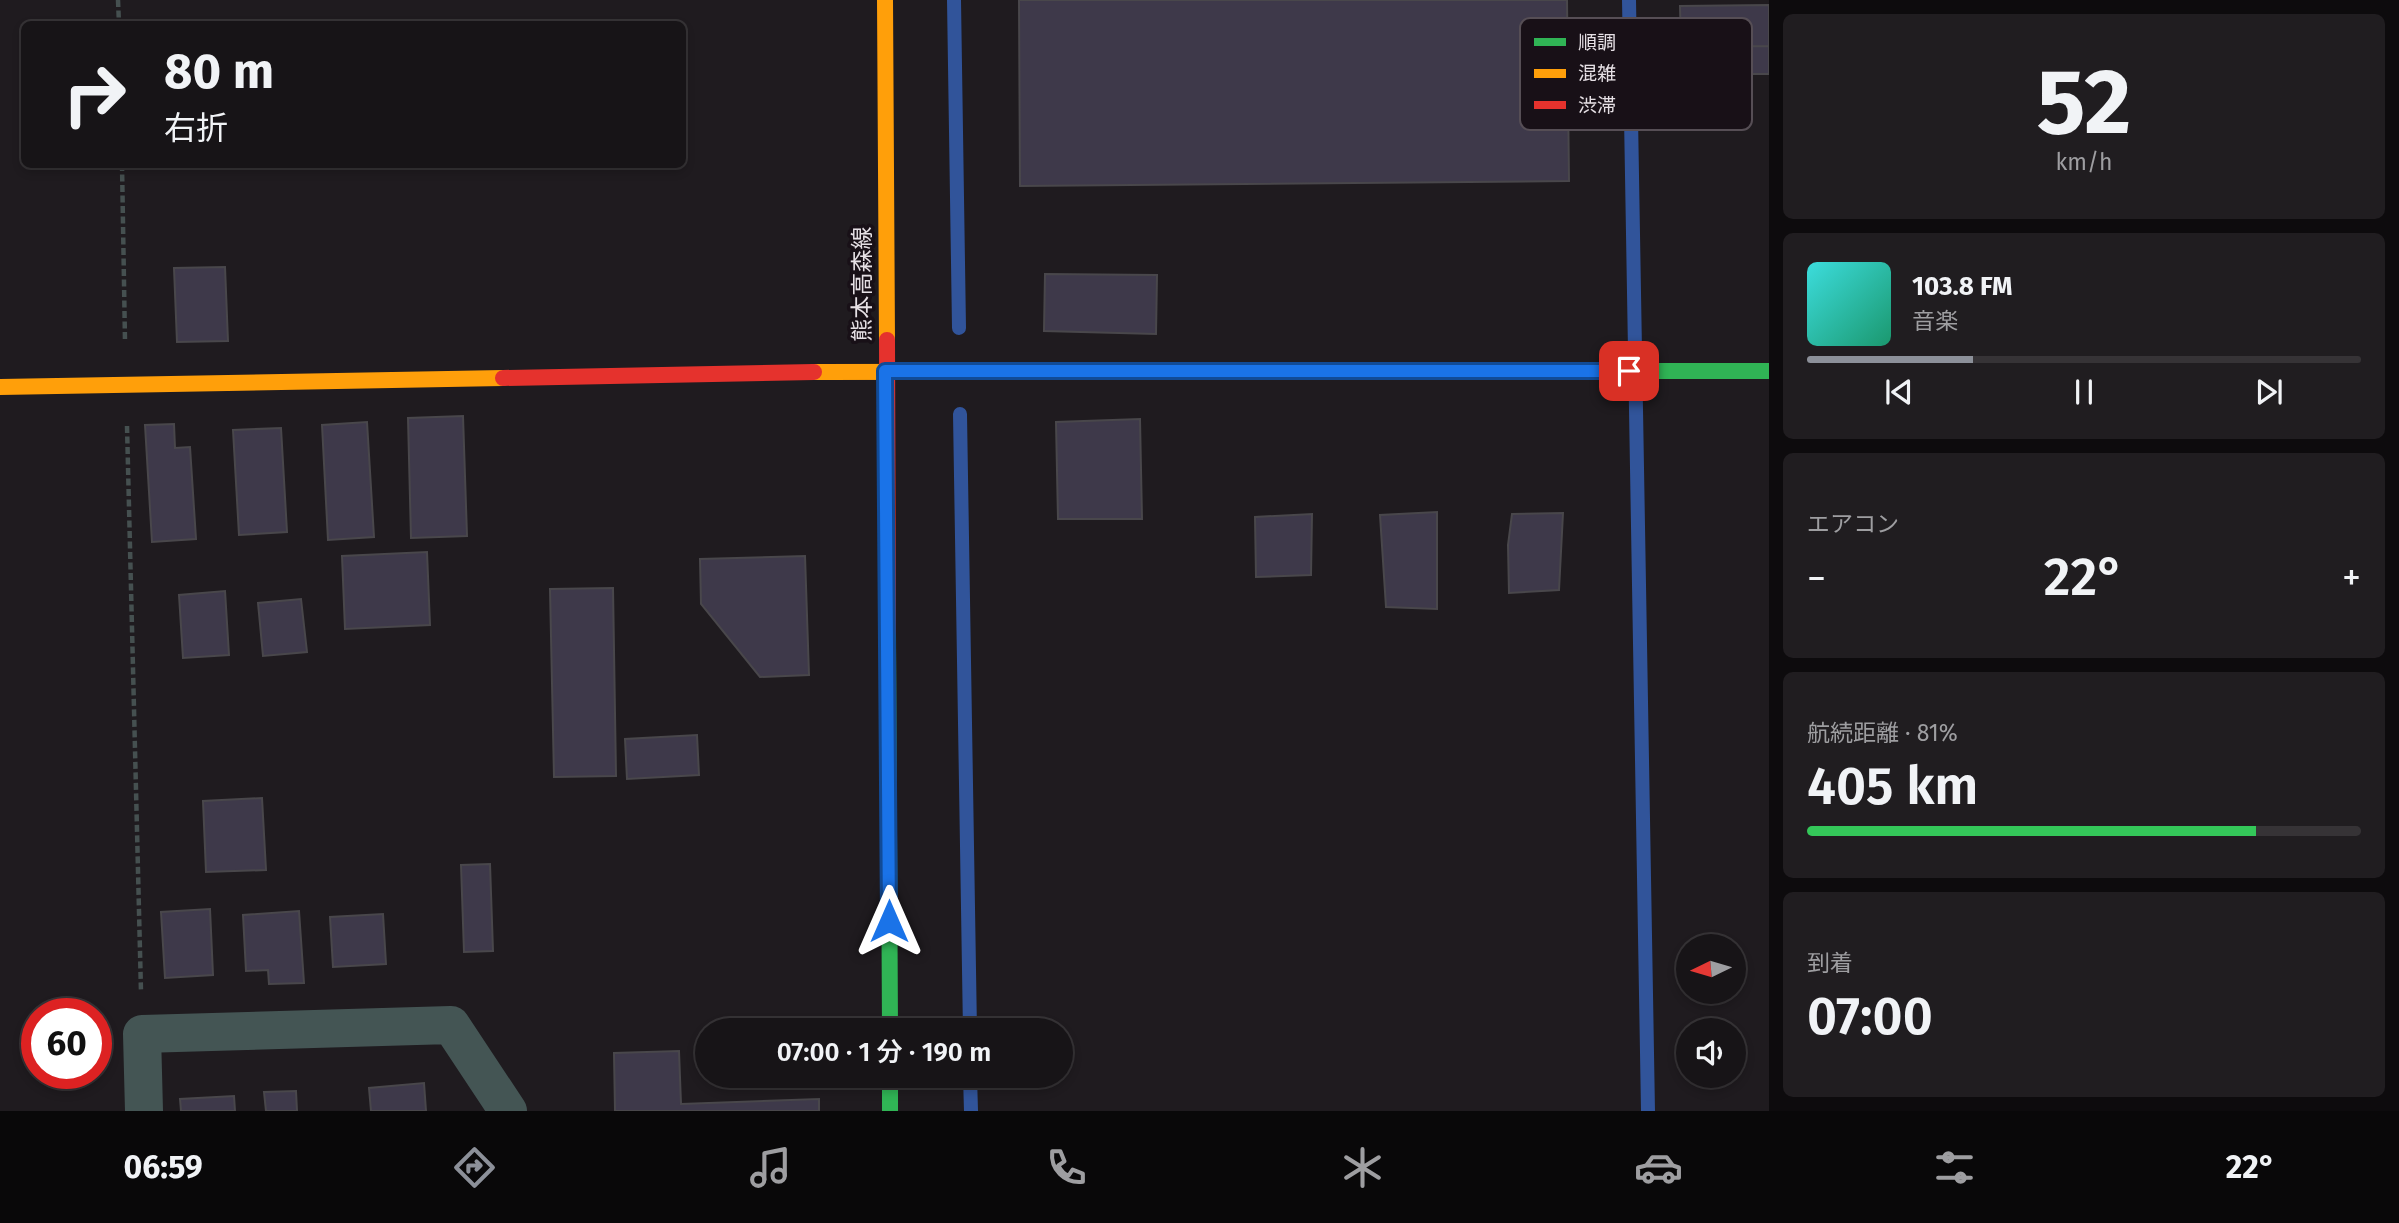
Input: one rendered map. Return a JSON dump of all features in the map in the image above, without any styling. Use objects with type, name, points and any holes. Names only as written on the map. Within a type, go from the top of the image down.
[{"type":"street","name":"熊本高森線","points":[[885,0],[890,1018]]},
{"type":"street","points":[[0,387],[885,371],[1769,371]]},
{"type":"street","points":[[144,1111],[142,1034],[451,1025],[508,1111]]},
{"type":"street","points":[[890,1088],[890,1111]]},
{"type":"path","points":[[118,0],[119,21]]},
{"type":"path","points":[[121,168],[142,1034]]},
{"type":"building","points":[[1019,0],[1567,0],[1567,18],[1520,18],[1520,130],[1568,130],[1569,181],[1020,186]]},
{"type":"building","points":[[1769,5],[1769,46],[1752,46],[1752,18],[1680,18],[1680,6]]},
{"type":"building","points":[[1752,46],[1769,46],[1769,74],[1752,74]]},
{"type":"building","points":[[225,267],[228,341],[177,342],[174,268]]},
{"type":"building","points":[[1045,274],[1157,275],[1156,334],[1044,331]]},
{"type":"building","points":[[463,416],[467,536],[411,538],[408,418]]},
{"type":"building","points":[[1140,419],[1142,519],[1058,519],[1056,422]]},
{"type":"building","points":[[367,422],[374,537],[328,540],[322,425]]},
{"type":"building","points":[[174,424],[175,448],[190,447],[196,539],[152,542],[145,425]]},
{"type":"building","points":[[281,428],[287,532],[239,535],[233,430]]},
{"type":"building","points":[[1437,512],[1437,609],[1386,607],[1380,515]]},
{"type":"building","points":[[1563,513],[1559,590],[1509,593],[1508,545],[1512,514]]},
{"type":"building","points":[[1312,514],[1311,575],[1256,577],[1255,517]]},
{"type":"building","points":[[427,552],[430,625],[345,629],[342,556]]},
{"type":"building","points":[[805,556],[809,675],[760,677],[701,604],[700,559]]},
{"type":"building","points":[[613,588],[616,776],[554,777],[550,589]]},
{"type":"building","points":[[225,591],[229,655],[183,658],[179,595]]},
{"type":"building","points":[[301,599],[307,652],[263,656],[258,603]]},
{"type":"building","points":[[697,735],[699,775],[627,779],[625,739]]},
{"type":"building","points":[[262,798],[266,870],[206,872],[203,801]]},
{"type":"building","points":[[490,864],[493,951],[464,952],[461,865]]},
{"type":"building","points":[[210,909],[213,975],[165,978],[161,912]]},
{"type":"building","points":[[299,911],[304,983],[269,984],[268,970],[246,971],[243,915]]},
{"type":"building","points":[[383,914],[386,964],[333,967],[330,917]]},
{"type":"building","points":[[679,1051],[681,1104],[819,1099],[819,1111],[615,1111],[614,1053]]},
{"type":"building","points":[[424,1083],[426,1111],[371,1111],[369,1088]]},
{"type":"building","points":[[296,1091],[297,1111],[266,1111],[264,1092]]},
{"type":"building","points":[[234,1096],[235,1111],[181,1111],[180,1099]]},
{"type":"waterway","points":[[954,0],[959,328]]},
{"type":"waterway","points":[[1629,0],[1629,18]]},
{"type":"waterway","points":[[1631,130],[1648,1111]]},
{"type":"waterway","points":[[960,414],[970,1018]]},
{"type":"waterway","points":[[970,1088],[971,1111]]},
{"type":"traffic: fast","points":[[1378,371],[1769,371]]},
{"type":"traffic: fast","points":[[888,632],[890,1018]]},
{"type":"traffic: fast","points":[[890,1088],[890,1111]]},
{"type":"traffic: slow","points":[[885,0],[887,340]]},
{"type":"traffic: slow","points":[[814,372],[1378,371]]},
{"type":"traffic: slow","points":[[0,387],[503,378]]},
{"type":"traffic: jam","points":[[887,340],[888,632]]},
{"type":"traffic: jam","points":[[503,378],[814,372]]},
{"type":"route","points":[[889,921],[885,371],[1629,371]]}]
